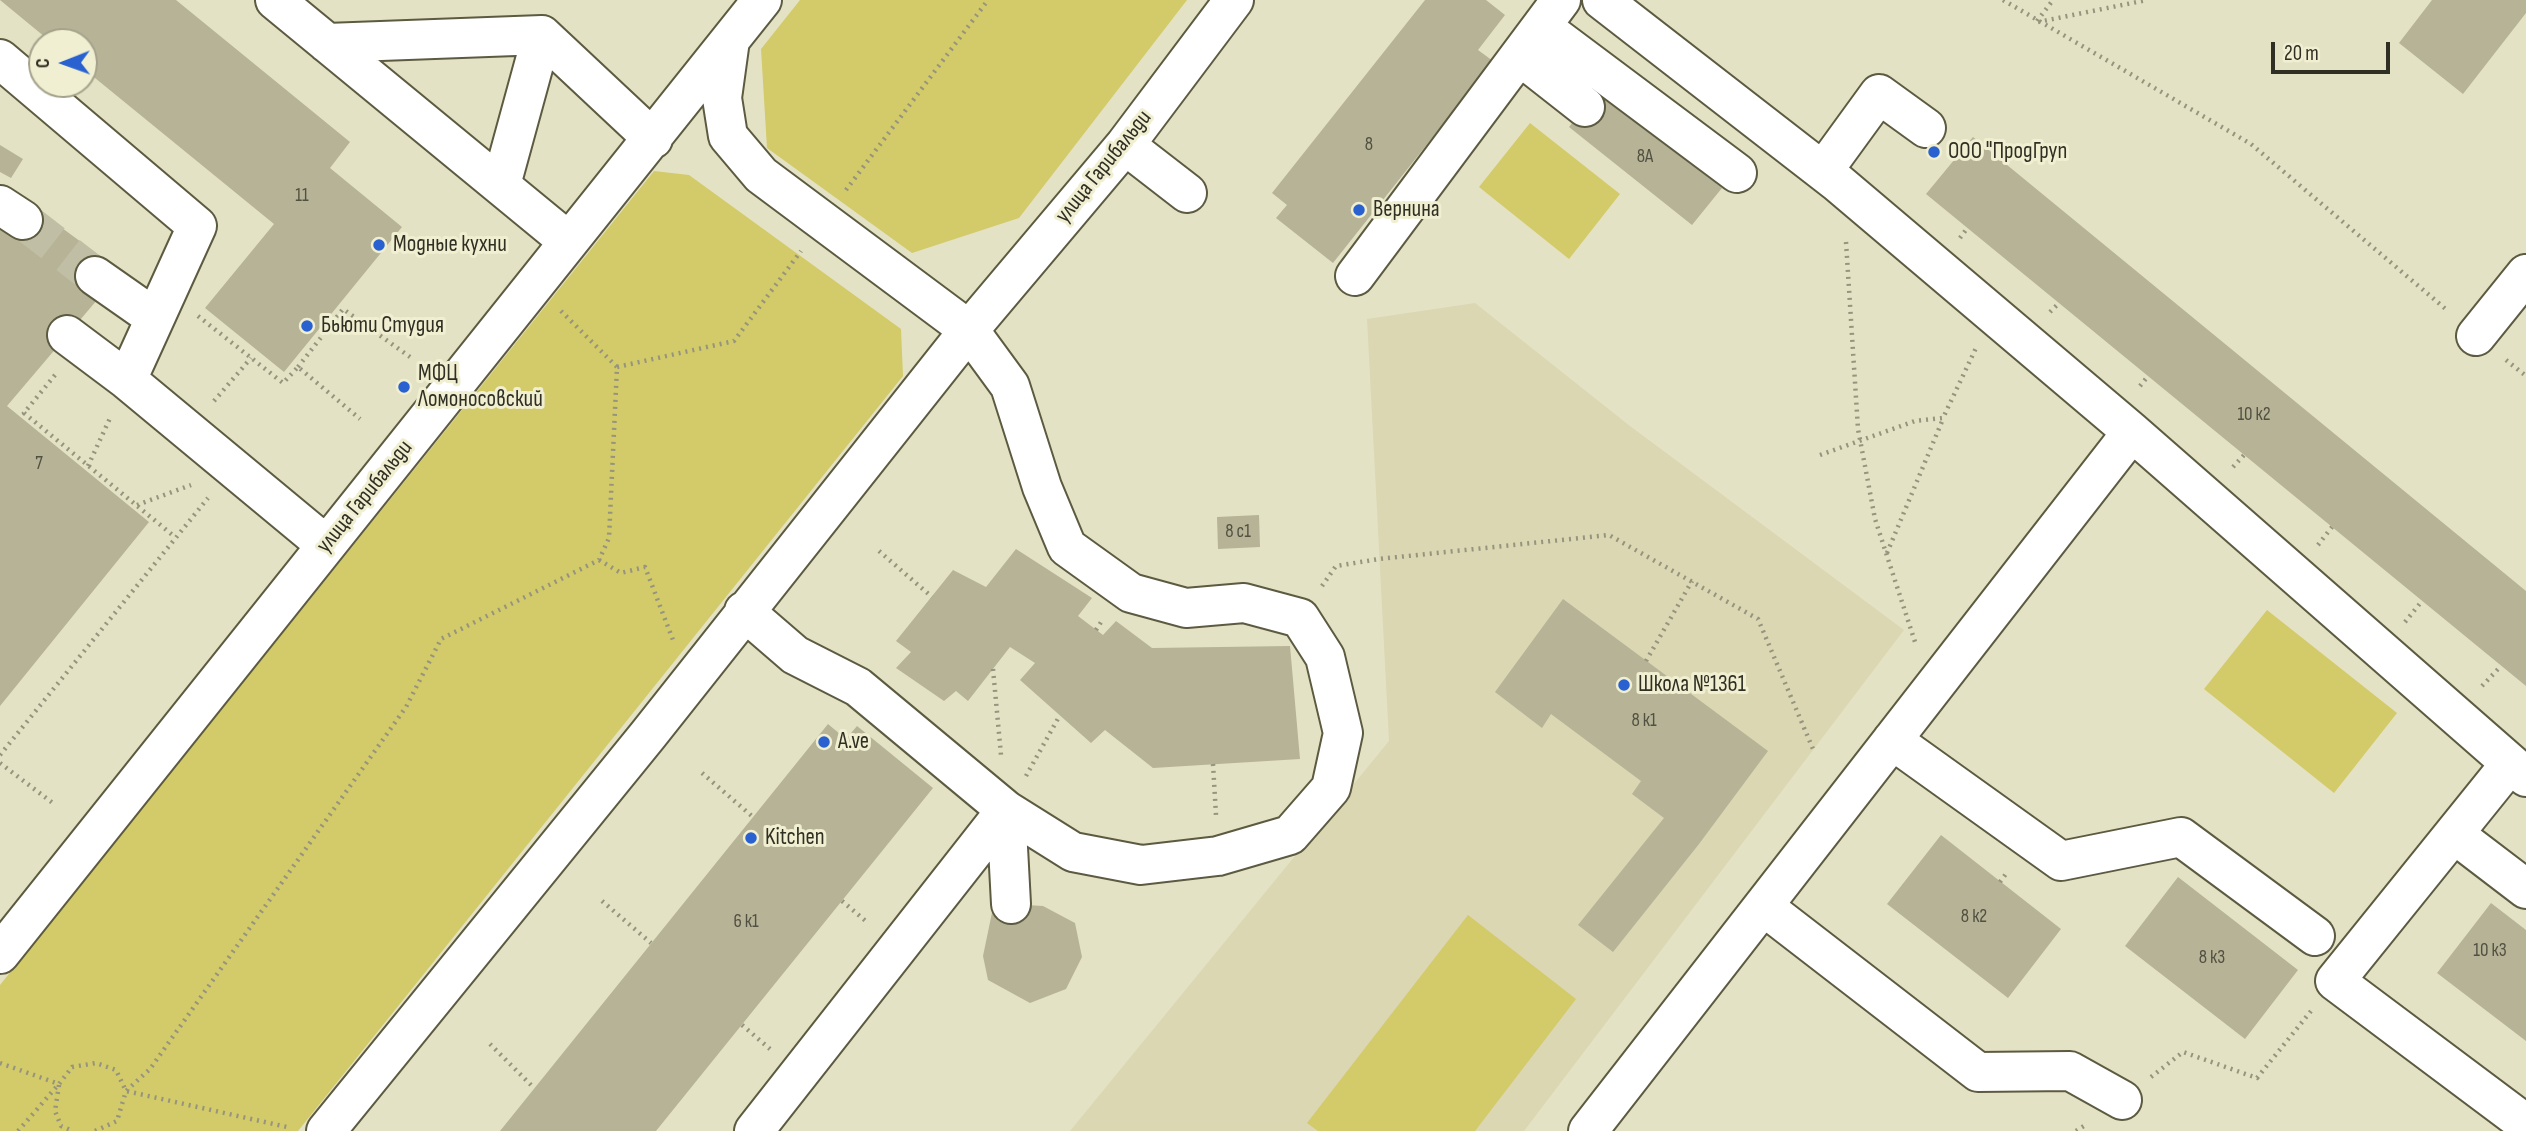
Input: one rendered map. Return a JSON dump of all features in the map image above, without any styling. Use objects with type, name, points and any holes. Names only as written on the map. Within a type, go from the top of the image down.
[{"type":"street","points":[[275,0],[568,241]]},
{"type":"street","name":"улица Гарибальди","points":[[0,954],[762,0]]},
{"type":"street","name":"улица Гарибальди","points":[[313,1130],[648,735],[969,330],[1125,145],[1234,0]]},
{"type":"street","points":[[1602,0],[1830,177],[2132,432],[2518,771],[2454,834],[2335,981],[2526,1124]]},
{"type":"street","points":[[1541,28],[1585,107]]},
{"type":"street","points":[[1541,28],[1737,173]]},
{"type":"street","points":[[1355,276],[1541,28]]},
{"type":"street","points":[[327,43],[542,35],[653,139]]},
{"type":"street","points":[[502,185],[542,35]]},
{"type":"street","points":[[730,40],[722,98],[727,136],[761,175],[969,330],[1010,386],[1042,487],[1066,547],[1131,593],[1186,608],[1244,603],[1300,618],[1325,657],[1343,733],[1331,788],[1290,835],[1218,856],[1141,865],[1073,852],[1006,810],[858,687],[795,654],[744,611]]},
{"type":"street","points":[[0,59],[197,226],[127,380]]},
{"type":"street","points":[[1830,177],[1879,94],[1926,128]]},
{"type":"street","points":[[1125,145],[1187,192]]},
{"type":"street","points":[[2476,335],[2526,274]]},
{"type":"street","points":[[95,276],[161,305]]},
{"type":"street","points":[[67,335],[127,380],[326,545]]},
{"type":"street","points":[[1588,1131],[2132,432]]},
{"type":"street","points":[[1892,740],[2062,860],[2181,837],[2315,936]]},
{"type":"street","points":[[1006,810],[1011,904]]},
{"type":"street","points":[[754,1131],[1006,810]]},
{"type":"street","points":[[2454,834],[2526,889]]},
{"type":"street","points":[[1763,906],[1978,1072],[2070,1071],[2122,1100]]},
{"type":"path","points":[[844,193],[988,0]]},
{"type":"path","points":[[2003,0],[2252,144],[2476,335]]},
{"type":"path","points":[[2037,22],[2053,0]]},
{"type":"path","points":[[2037,22],[2147,0]]},
{"type":"path","points":[[1830,177],[1850,273],[1860,441],[1875,519],[1917,648]]},
{"type":"path","points":[[617,367],[734,341],[808,242]]},
{"type":"path","points":[[161,305],[251,358],[283,383],[343,309],[410,357]]},
{"type":"path","points":[[95,1131],[117,1121],[126,1091],[150,1069],[398,719],[441,639],[599,559],[609,538],[617,367],[558,307]]},
{"type":"path","points":[[1887,554],[1943,418],[1992,314]]},
{"type":"path","points":[[188,431],[251,358]]},
{"type":"path","points":[[298,367],[360,419]]},
{"type":"path","points":[[88,466],[127,380]]},
{"type":"path","points":[[34,401],[24,413],[175,537]]},
{"type":"path","points":[[1820,455],[1915,421],[1943,418]]},
{"type":"path","points":[[136,505],[234,469]]},
{"type":"path","points":[[0,755],[175,537],[234,469]]},
{"type":"path","points":[[1300,618],[1336,566],[1379,559],[1609,535],[1758,619],[1814,749]]},
{"type":"path","points":[[878,551],[932,597]]},
{"type":"path","points":[[599,559],[621,573],[645,567],[675,644]]},
{"type":"path","points":[[1646,661],[1692,582]]},
{"type":"path","points":[[993,668],[1006,810]]},
{"type":"path","points":[[1006,810],[1060,715]]},
{"type":"path","points":[[0,763],[54,803]]},
{"type":"path","points":[[1213,764],[1218,856]]},
{"type":"path","points":[[702,773],[753,817]]},
{"type":"path","points":[[602,901],[651,943]]},
{"type":"path","points":[[2076,1131],[2122,1100],[2183,1052],[2257,1078],[2335,981]]},
{"type":"path","points":[[490,1044],[534,1088]]},
{"type":"path","points":[[0,1063],[59,1084]]},
{"type":"path","points":[[18,1131],[72,1067],[96,1063],[116,1070],[126,1091]]},
{"type":"path","points":[[59,1084],[55,1111],[61,1126],[73,1131]]},
{"type":"path","points":[[126,1091],[313,1130]]},
{"type":"shaded area","points":[[800,0],[1187,0],[1019,218],[912,253],[767,148],[761,49]]},
{"type":"shaded area","points":[[1530,123],[1620,194],[1569,259],[1479,187]]},
{"type":"shaded area","points":[[654,171],[689,175],[901,329],[903,376],[298,1131],[0,1131],[0,985]]},
{"type":"shaded area","name":"Школа №1361","points":[[1475,303],[1630,426],[1904,630],[1524,1131],[1070,1131],[1389,741],[1367,319]]},
{"type":"shaded area","points":[[2267,610],[2397,713],[2334,793],[2204,689]]},
{"type":"shaded area","points":[[1468,915],[1576,999],[1475,1131],[1318,1131],[1307,1123]]},
{"type":"building","points":[[0,0],[176,0],[350,142],[330,168],[402,227],[284,372],[205,308],[274,224],[98,80],[98,28],[34,28]]},
{"type":"building","points":[[1425,0],[1486,0],[1505,15],[1478,50],[1493,61],[1333,263],[1276,218],[1287,205],[1272,193]]},
{"type":"building","points":[[2432,0],[2526,0],[2526,13],[2463,94],[2399,43]]},
{"type":"building","points":[[1599,90],[1722,188],[1692,225],[1569,127]]},
{"type":"building","points":[[1973,137],[2526,591],[2526,686],[1926,194]]},
{"type":"building","points":[[0,145],[23,159],[11,178],[0,172]]},
{"type":"building","points":[[32,206],[107,261],[83,292],[97,300],[7,406],[149,522],[0,706],[0,225]]},
{"type":"building","points":[[1259,515],[1260,547],[1218,549],[1217,517]]},
{"type":"building","points":[[1016,549],[1092,598],[1078,616],[1103,635],[1116,621],[1152,648],[1290,646],[1300,759],[1153,768],[1105,730],[1091,743],[1020,680],[1035,663],[1010,647],[968,701],[956,691],[944,701],[896,668],[911,652],[896,641],[953,570],[986,587]]},
{"type":"building","points":[[1563,599],[1768,751],[1699,844],[1613,952],[1578,925],[1664,818],[1632,794],[1641,781],[1551,714],[1542,728],[1495,692]]},
{"type":"building","points":[[828,724],[846,739],[857,726],[933,788],[656,1131],[500,1131]]},
{"type":"building","points":[[1941,835],[2061,929],[2008,998],[1887,904]]},
{"type":"building","points":[[2178,877],[2298,970],[2245,1039],[2125,946]]},
{"type":"building","points":[[994,903],[1043,906],[1075,923],[1082,957],[1066,989],[1030,1003],[988,980],[983,956]]},
{"type":"building","points":[[2491,903],[2526,930],[2526,1041],[2437,973]]},
{"type":"tunnel","points":[[23,220],[95,276]]},
{"type":"place","name":"ООО \"ПродГруп","points":[[1934,152]]},
{"type":"place","name":"Вернина","points":[[1359,210]]},
{"type":"place","name":"Модные кухни","points":[[379,245]]},
{"type":"place","name":"Бьюти Студия","points":[[307,326]]},
{"type":"place","name":"МФЦ Ломоносовский","points":[[404,387]]},
{"type":"place","name":"Школа №1361","points":[[1624,685]]},
{"type":"place","name":"A.ve","points":[[824,742]]},
{"type":"place","name":"Kitchen","points":[[751,838]]}]
